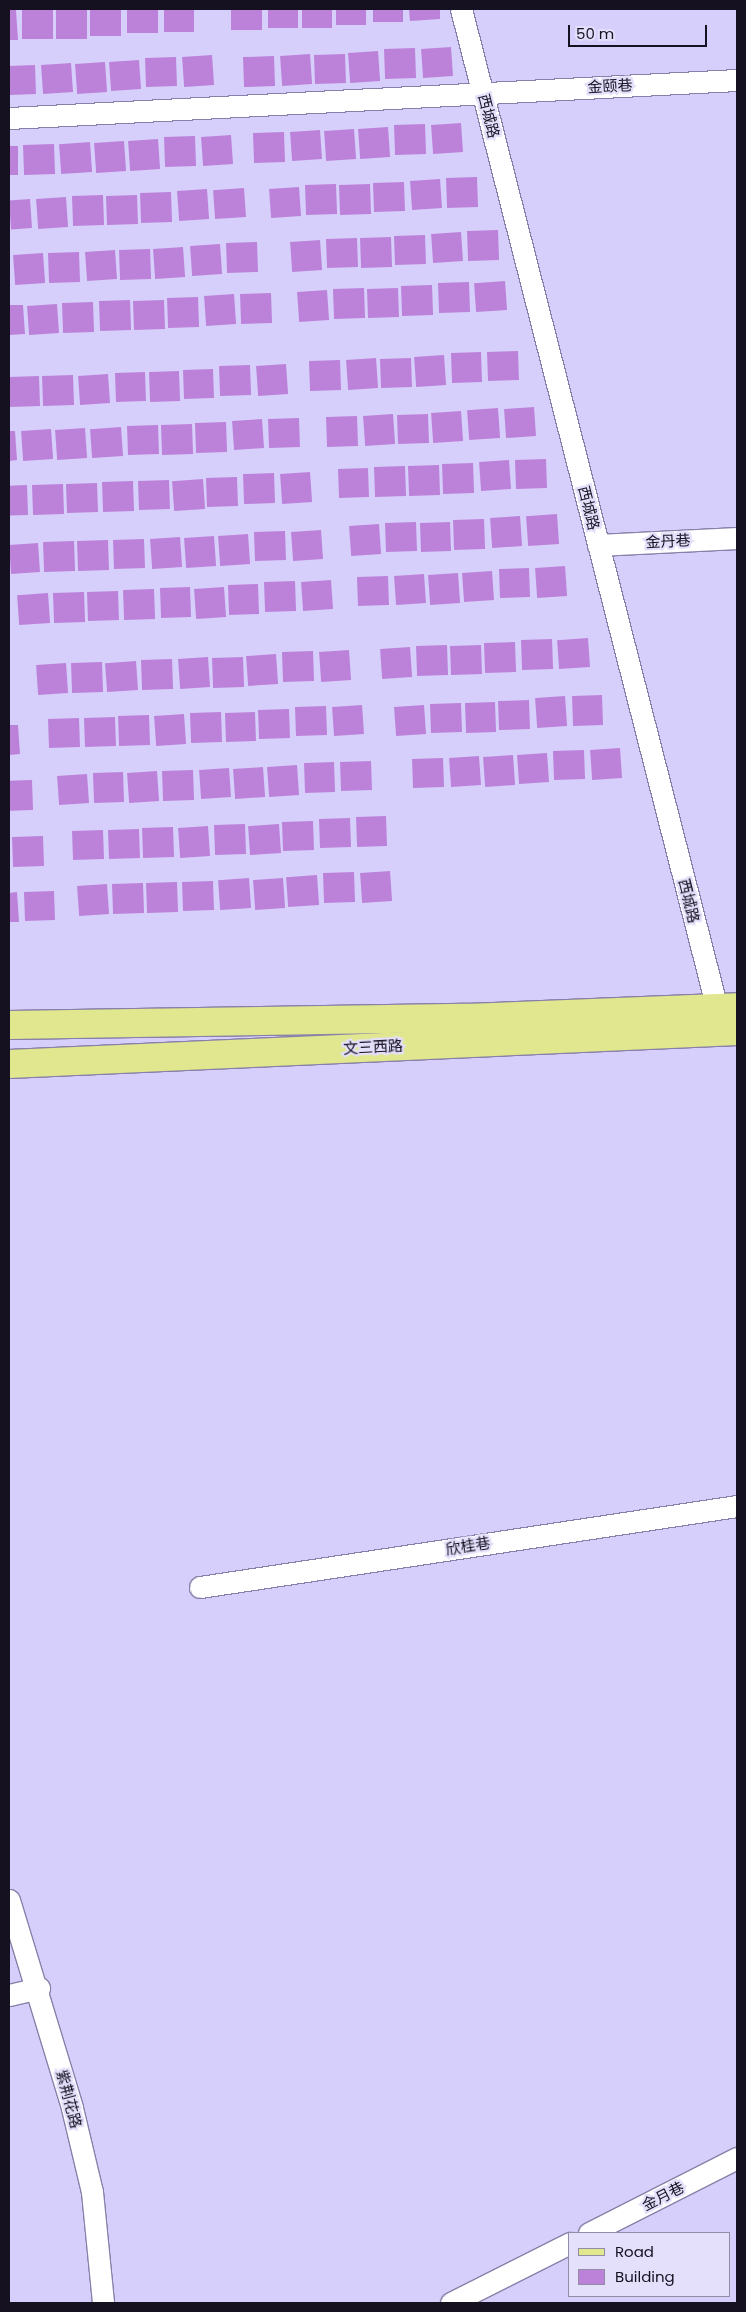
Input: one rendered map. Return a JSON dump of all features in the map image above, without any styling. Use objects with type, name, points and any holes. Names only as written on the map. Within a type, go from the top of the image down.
[{"type":"main road","name":"文三西路","points":[[9,1025],[466,1018],[727,1007]]},
{"type":"main road","name":"文三西路","points":[[9,1064],[737,1031]]},
{"type":"street","name":"西城路","points":[[460,9],[598,545],[727,1007]]},
{"type":"street","name":"金颐巷","points":[[9,118],[737,80]]},
{"type":"street","name":"金丹巷","points":[[598,545],[737,538]]},
{"type":"street","name":"欣桂巷","points":[[200,1587],[737,1506]]},
{"type":"street","name":"紫荆花路","points":[[9,1900],[39,1988],[92,2192],[104,2303]]},
{"type":"street","points":[[9,1994],[39,1988]]},
{"type":"street","name":"金月巷","points":[[591,2232],[737,2158]]},
{"type":"street","points":[[451,2303],[568,2244]]},
{"type":"building","points":[[22,9],[53,9],[53,39],[22,39]]},
{"type":"building","points":[[56,9],[87,9],[87,39],[56,39]]},
{"type":"building","points":[[90,9],[121,9],[121,36],[90,36]]},
{"type":"building","points":[[127,9],[158,9],[158,33],[127,33]]},
{"type":"building","points":[[164,9],[194,9],[194,32],[164,32]]},
{"type":"building","points":[[231,9],[262,9],[262,30],[231,30]]},
{"type":"building","points":[[268,9],[298,9],[298,28],[268,28]]},
{"type":"building","points":[[302,9],[332,9],[332,28],[302,28]]},
{"type":"building","points":[[336,9],[366,9],[366,25],[336,25]]},
{"type":"building","points":[[373,9],[403,9],[403,22],[373,22]]},
{"type":"building","points":[[409,9],[440,9],[440,19],[410,21]]},
{"type":"building","points":[[9,10],[16,10],[18,40],[9,40]]},
{"type":"building","points":[[451,47],[453,76],[423,78],[421,49]]},
{"type":"building","points":[[415,48],[416,78],[385,79],[384,49]]},
{"type":"building","points":[[378,51],[380,81],[350,83],[348,53]]},
{"type":"building","points":[[310,54],[312,84],[282,86],[280,56]]},
{"type":"building","points":[[345,54],[346,83],[315,84],[314,55]]},
{"type":"building","points":[[212,55],[214,85],[184,87],[182,57]]},
{"type":"building","points":[[274,56],[275,86],[244,87],[243,57]]},
{"type":"building","points":[[176,57],[177,86],[146,87],[145,58]]},
{"type":"building","points":[[139,60],[141,89],[111,91],[109,62]]},
{"type":"building","points":[[105,62],[107,92],[77,94],[75,64]]},
{"type":"building","points":[[71,63],[73,92],[43,94],[41,65]]},
{"type":"building","points":[[35,65],[36,94],[10,95],[9,66]]},
{"type":"building","points":[[461,123],[463,152],[433,154],[431,125]]},
{"type":"building","points":[[425,124],[426,154],[395,155],[394,125]]},
{"type":"building","points":[[388,127],[390,157],[360,159],[358,129]]},
{"type":"building","points":[[354,129],[356,159],[326,161],[324,131]]},
{"type":"building","points":[[320,130],[322,159],[292,161],[290,132]]},
{"type":"building","points":[[284,132],[285,162],[254,163],[253,133]]},
{"type":"building","points":[[231,135],[233,164],[203,166],[201,137]]},
{"type":"building","points":[[195,136],[196,166],[165,167],[164,137]]},
{"type":"building","points":[[158,139],[160,169],[130,171],[128,141]]},
{"type":"building","points":[[124,141],[126,171],[96,173],[94,143]]},
{"type":"building","points":[[90,142],[92,172],[61,174],[59,144]]},
{"type":"building","points":[[54,144],[55,174],[24,175],[23,145]]},
{"type":"building","points":[[9,146],[18,146],[18,175],[9,175]]},
{"type":"building","points":[[477,177],[478,207],[447,208],[446,178]]},
{"type":"building","points":[[440,179],[442,208],[412,210],[410,181]]},
{"type":"building","points":[[404,182],[405,211],[374,212],[373,183]]},
{"type":"building","points":[[336,184],[337,214],[306,215],[305,185]]},
{"type":"building","points":[[370,184],[371,214],[340,215],[339,185]]},
{"type":"building","points":[[299,187],[301,216],[271,218],[269,189]]},
{"type":"building","points":[[244,188],[246,217],[215,219],[213,190]]},
{"type":"building","points":[[207,189],[209,219],[179,221],[177,191]]},
{"type":"building","points":[[171,192],[172,222],[141,223],[140,193]]},
{"type":"building","points":[[103,195],[104,225],[73,226],[72,196]]},
{"type":"building","points":[[137,195],[138,224],[107,225],[106,196]]},
{"type":"building","points":[[66,197],[68,227],[38,229],[36,199]]},
{"type":"building","points":[[30,199],[32,228],[11,229],[9,200]]},
{"type":"building","points":[[498,230],[499,260],[468,261],[467,231]]},
{"type":"building","points":[[461,232],[463,261],[433,263],[431,234]]},
{"type":"building","points":[[425,235],[426,264],[395,265],[394,236]]},
{"type":"building","points":[[391,237],[392,267],[361,268],[360,238]]},
{"type":"building","points":[[357,238],[358,267],[327,268],[326,239]]},
{"type":"building","points":[[320,240],[322,270],[292,272],[290,242]]},
{"type":"building","points":[[257,242],[258,272],[227,273],[226,243]]},
{"type":"building","points":[[220,244],[222,274],[192,276],[190,246]]},
{"type":"building","points":[[183,247],[185,277],[155,279],[153,249]]},
{"type":"building","points":[[150,249],[151,279],[120,280],[119,250]]},
{"type":"building","points":[[115,250],[117,279],[87,281],[85,252]]},
{"type":"building","points":[[79,252],[80,282],[49,283],[48,253]]},
{"type":"building","points":[[43,253],[45,283],[15,285],[13,255]]},
{"type":"building","points":[[505,281],[507,310],[476,312],[474,283]]},
{"type":"building","points":[[469,282],[470,312],[439,313],[438,283]]},
{"type":"building","points":[[432,285],[433,315],[402,316],[401,286]]},
{"type":"building","points":[[364,288],[365,318],[334,319],[333,289]]},
{"type":"building","points":[[398,288],[399,317],[368,318],[367,289]]},
{"type":"building","points":[[327,290],[329,320],[299,322],[297,292]]},
{"type":"building","points":[[271,293],[272,323],[241,324],[240,294]]},
{"type":"building","points":[[234,294],[236,324],[206,326],[204,296]]},
{"type":"building","points":[[198,297],[199,327],[168,328],[167,298]]},
{"type":"building","points":[[130,300],[131,330],[100,331],[99,301]]},
{"type":"building","points":[[164,300],[165,329],[134,330],[133,301]]},
{"type":"building","points":[[93,302],[94,332],[63,333],[62,303]]},
{"type":"building","points":[[57,304],[59,333],[29,335],[27,306]]},
{"type":"building","points":[[9,305],[23,305],[25,334],[9,335]]},
{"type":"building","points":[[518,351],[519,380],[488,381],[487,352]]},
{"type":"building","points":[[481,352],[482,382],[452,383],[451,353]]},
{"type":"building","points":[[444,355],[446,385],[416,387],[414,357]]},
{"type":"building","points":[[376,358],[378,388],[348,390],[346,360]]},
{"type":"building","points":[[411,358],[412,387],[381,388],[380,359]]},
{"type":"building","points":[[340,360],[341,390],[310,391],[309,361]]},
{"type":"building","points":[[286,364],[288,394],[258,396],[256,366]]},
{"type":"building","points":[[250,365],[251,395],[220,396],[219,366]]},
{"type":"building","points":[[213,369],[214,398],[184,399],[183,370]]},
{"type":"building","points":[[179,371],[180,401],[150,402],[149,372]]},
{"type":"building","points":[[145,372],[146,401],[116,402],[115,373]]},
{"type":"building","points":[[108,374],[110,403],[80,405],[78,376]]},
{"type":"building","points":[[73,375],[74,405],[43,406],[42,376]]},
{"type":"building","points":[[39,376],[40,406],[10,407],[9,377]]},
{"type":"building","points":[[534,407],[536,436],[506,438],[504,409]]},
{"type":"building","points":[[498,408],[500,438],[469,440],[467,410]]},
{"type":"building","points":[[461,411],[463,441],[433,443],[431,413]]},
{"type":"building","points":[[393,414],[395,444],[365,446],[363,416]]},
{"type":"building","points":[[428,414],[429,443],[398,444],[397,415]]},
{"type":"building","points":[[357,416],[358,446],[327,447],[326,417]]},
{"type":"building","points":[[299,418],[300,447],[269,448],[268,419]]},
{"type":"building","points":[[262,419],[264,448],[234,450],[232,421]]},
{"type":"building","points":[[226,422],[227,452],[196,453],[195,423]]},
{"type":"building","points":[[192,424],[193,454],[162,455],[161,425]]},
{"type":"building","points":[[158,425],[159,454],[128,455],[127,426]]},
{"type":"building","points":[[121,427],[123,456],[92,458],[90,429]]},
{"type":"building","points":[[85,428],[87,458],[57,460],[55,430]]},
{"type":"building","points":[[51,429],[53,459],[23,461],[21,431]]},
{"type":"building","points":[[9,431],[15,431],[17,460],[9,461]]},
{"type":"building","points":[[546,459],[547,488],[516,489],[515,460]]},
{"type":"building","points":[[509,460],[511,489],[481,491],[479,462]]},
{"type":"building","points":[[473,463],[474,493],[443,494],[442,464]]},
{"type":"building","points":[[439,465],[440,495],[409,496],[408,466]]},
{"type":"building","points":[[405,466],[406,496],[375,497],[374,467]]},
{"type":"building","points":[[368,468],[369,497],[339,498],[338,469]]},
{"type":"building","points":[[310,472],[312,502],[282,504],[280,474]]},
{"type":"building","points":[[274,473],[275,503],[244,504],[243,474]]},
{"type":"building","points":[[237,477],[238,506],[207,507],[206,478]]},
{"type":"building","points":[[203,479],[205,509],[174,511],[172,481]]},
{"type":"building","points":[[169,480],[170,509],[139,510],[138,481]]},
{"type":"building","points":[[133,481],[134,511],[103,512],[102,482]]},
{"type":"building","points":[[97,483],[98,512],[67,513],[66,484]]},
{"type":"building","points":[[63,484],[64,514],[33,515],[32,485]]},
{"type":"building","points":[[27,485],[28,515],[10,516],[9,486]]},
{"type":"building","points":[[557,514],[559,544],[528,546],[526,516]]},
{"type":"building","points":[[520,516],[522,546],[492,548],[490,518]]},
{"type":"building","points":[[484,519],[485,549],[454,550],[453,520]]},
{"type":"building","points":[[416,522],[417,551],[386,552],[385,523]]},
{"type":"building","points":[[450,522],[451,551],[421,552],[420,523]]},
{"type":"building","points":[[379,524],[381,554],[351,556],[349,526]]},
{"type":"building","points":[[321,530],[323,559],[293,561],[291,532]]},
{"type":"building","points":[[285,531],[286,560],[255,561],[254,532]]},
{"type":"building","points":[[248,534],[250,564],[220,566],[218,536]]},
{"type":"building","points":[[214,536],[216,566],[186,568],[184,538]]},
{"type":"building","points":[[180,537],[182,567],[152,569],[150,539]]},
{"type":"building","points":[[144,539],[145,568],[114,569],[113,540]]},
{"type":"building","points":[[108,540],[109,570],[78,571],[77,541]]},
{"type":"building","points":[[74,541],[75,571],[44,572],[43,542]]},
{"type":"building","points":[[38,543],[40,572],[11,574],[9,545]]},
{"type":"building","points":[[565,566],[567,596],[537,598],[535,568]]},
{"type":"building","points":[[529,568],[530,597],[500,598],[499,569]]},
{"type":"building","points":[[492,571],[494,600],[464,602],[462,573]]},
{"type":"building","points":[[458,573],[460,603],[430,605],[428,575]]},
{"type":"building","points":[[424,574],[426,603],[396,605],[394,576]]},
{"type":"building","points":[[388,576],[389,605],[358,606],[357,577]]},
{"type":"building","points":[[331,580],[333,609],[303,611],[301,582]]},
{"type":"building","points":[[295,581],[296,611],[265,612],[264,582]]},
{"type":"building","points":[[258,584],[259,614],[229,615],[228,585]]},
{"type":"building","points":[[190,587],[191,617],[161,618],[160,588]]},
{"type":"building","points":[[224,587],[226,617],[196,619],[194,589]]},
{"type":"building","points":[[154,589],[155,619],[124,620],[123,590]]},
{"type":"building","points":[[118,591],[119,620],[88,621],[87,592]]},
{"type":"building","points":[[84,592],[85,622],[54,623],[53,593]]},
{"type":"building","points":[[48,593],[50,623],[19,625],[17,595]]},
{"type":"building","points":[[588,638],[590,667],[559,669],[557,640]]},
{"type":"building","points":[[552,639],[553,669],[522,670],[521,640]]},
{"type":"building","points":[[515,642],[516,672],[485,673],[484,643]]},
{"type":"building","points":[[447,645],[448,675],[417,676],[416,646]]},
{"type":"building","points":[[481,645],[482,674],[451,675],[450,646]]},
{"type":"building","points":[[410,647],[412,677],[382,679],[380,649]]},
{"type":"building","points":[[349,650],[351,680],[321,682],[319,652]]},
{"type":"building","points":[[313,651],[314,681],[283,682],[282,652]]},
{"type":"building","points":[[276,654],[278,684],[248,686],[246,656]]},
{"type":"building","points":[[208,657],[210,687],[180,689],[178,659]]},
{"type":"building","points":[[243,657],[244,687],[213,688],[212,658]]},
{"type":"building","points":[[172,659],[173,689],[142,690],[141,660]]},
{"type":"building","points":[[136,661],[138,690],[107,692],[105,663]]},
{"type":"building","points":[[102,662],[103,692],[72,693],[71,663]]},
{"type":"building","points":[[66,663],[68,693],[38,695],[36,665]]},
{"type":"building","points":[[602,695],[603,725],[573,726],[572,696]]},
{"type":"building","points":[[565,696],[567,726],[537,728],[535,698]]},
{"type":"building","points":[[529,700],[530,729],[499,730],[498,701]]},
{"type":"building","points":[[495,702],[496,732],[466,733],[465,703]]},
{"type":"building","points":[[461,703],[462,732],[431,733],[430,704]]},
{"type":"building","points":[[362,705],[364,734],[334,736],[332,707]]},
{"type":"building","points":[[424,705],[426,734],[396,736],[394,707]]},
{"type":"building","points":[[326,706],[327,735],[296,736],[295,707]]},
{"type":"building","points":[[289,709],[290,738],[259,739],[258,710]]},
{"type":"building","points":[[221,712],[222,742],[191,743],[190,713]]},
{"type":"building","points":[[255,712],[256,741],[226,742],[225,713]]},
{"type":"building","points":[[184,714],[186,744],[156,746],[154,716]]},
{"type":"building","points":[[149,715],[150,745],[119,746],[118,716]]},
{"type":"building","points":[[115,717],[116,746],[85,747],[84,718]]},
{"type":"building","points":[[79,718],[80,747],[49,748],[48,719]]},
{"type":"building","points":[[9,725],[18,725],[20,754],[9,755]]},
{"type":"building","points":[[620,748],[622,778],[592,780],[590,750]]},
{"type":"building","points":[[584,750],[585,779],[554,780],[553,751]]},
{"type":"building","points":[[547,753],[549,782],[519,784],[517,755]]},
{"type":"building","points":[[513,755],[515,785],[485,787],[483,757]]},
{"type":"building","points":[[479,756],[481,785],[451,787],[449,758]]},
{"type":"building","points":[[443,758],[444,787],[413,788],[412,759]]},
{"type":"building","points":[[371,761],[372,790],[341,791],[340,762]]},
{"type":"building","points":[[334,762],[335,792],[305,793],[304,763]]},
{"type":"building","points":[[297,765],[299,795],[269,797],[267,767]]},
{"type":"building","points":[[263,767],[265,797],[235,799],[233,769]]},
{"type":"building","points":[[229,768],[231,797],[201,799],[199,770]]},
{"type":"building","points":[[193,770],[194,800],[163,801],[162,771]]},
{"type":"building","points":[[157,771],[159,801],[129,803],[127,773]]},
{"type":"building","points":[[123,772],[124,802],[94,803],[93,773]]},
{"type":"building","points":[[87,774],[89,803],[59,805],[57,776]]},
{"type":"building","points":[[32,780],[33,810],[10,811],[9,781]]},
{"type":"building","points":[[386,816],[387,846],[357,847],[356,817]]},
{"type":"building","points":[[350,818],[351,847],[320,848],[319,819]]},
{"type":"building","points":[[313,821],[314,850],[283,851],[282,822]]},
{"type":"building","points":[[245,824],[246,854],[215,855],[214,825]]},
{"type":"building","points":[[279,824],[281,853],[250,855],[248,826]]},
{"type":"building","points":[[208,826],[210,856],[180,858],[178,828]]},
{"type":"building","points":[[173,827],[174,857],[143,858],[142,828]]},
{"type":"building","points":[[139,829],[140,858],[109,859],[108,830]]},
{"type":"building","points":[[103,830],[104,859],[73,860],[72,831]]},
{"type":"building","points":[[43,836],[44,866],[13,867],[12,837]]},
{"type":"building","points":[[390,871],[392,901],[362,903],[360,873]]},
{"type":"building","points":[[354,872],[355,902],[324,903],[323,873]]},
{"type":"building","points":[[317,875],[319,905],[288,907],[286,877]]},
{"type":"building","points":[[249,878],[251,908],[220,910],[218,880]]},
{"type":"building","points":[[283,878],[285,908],[255,910],[253,880]]},
{"type":"building","points":[[213,881],[214,910],[183,911],[182,882]]},
{"type":"building","points":[[177,882],[178,912],[147,913],[146,883]]},
{"type":"building","points":[[143,883],[144,913],[113,914],[112,884]]},
{"type":"building","points":[[107,884],[109,914],[79,916],[77,886]]},
{"type":"building","points":[[54,891],[55,920],[25,921],[24,892]]},
{"type":"building","points":[[17,892],[19,922],[9,922],[9,893]]}]
